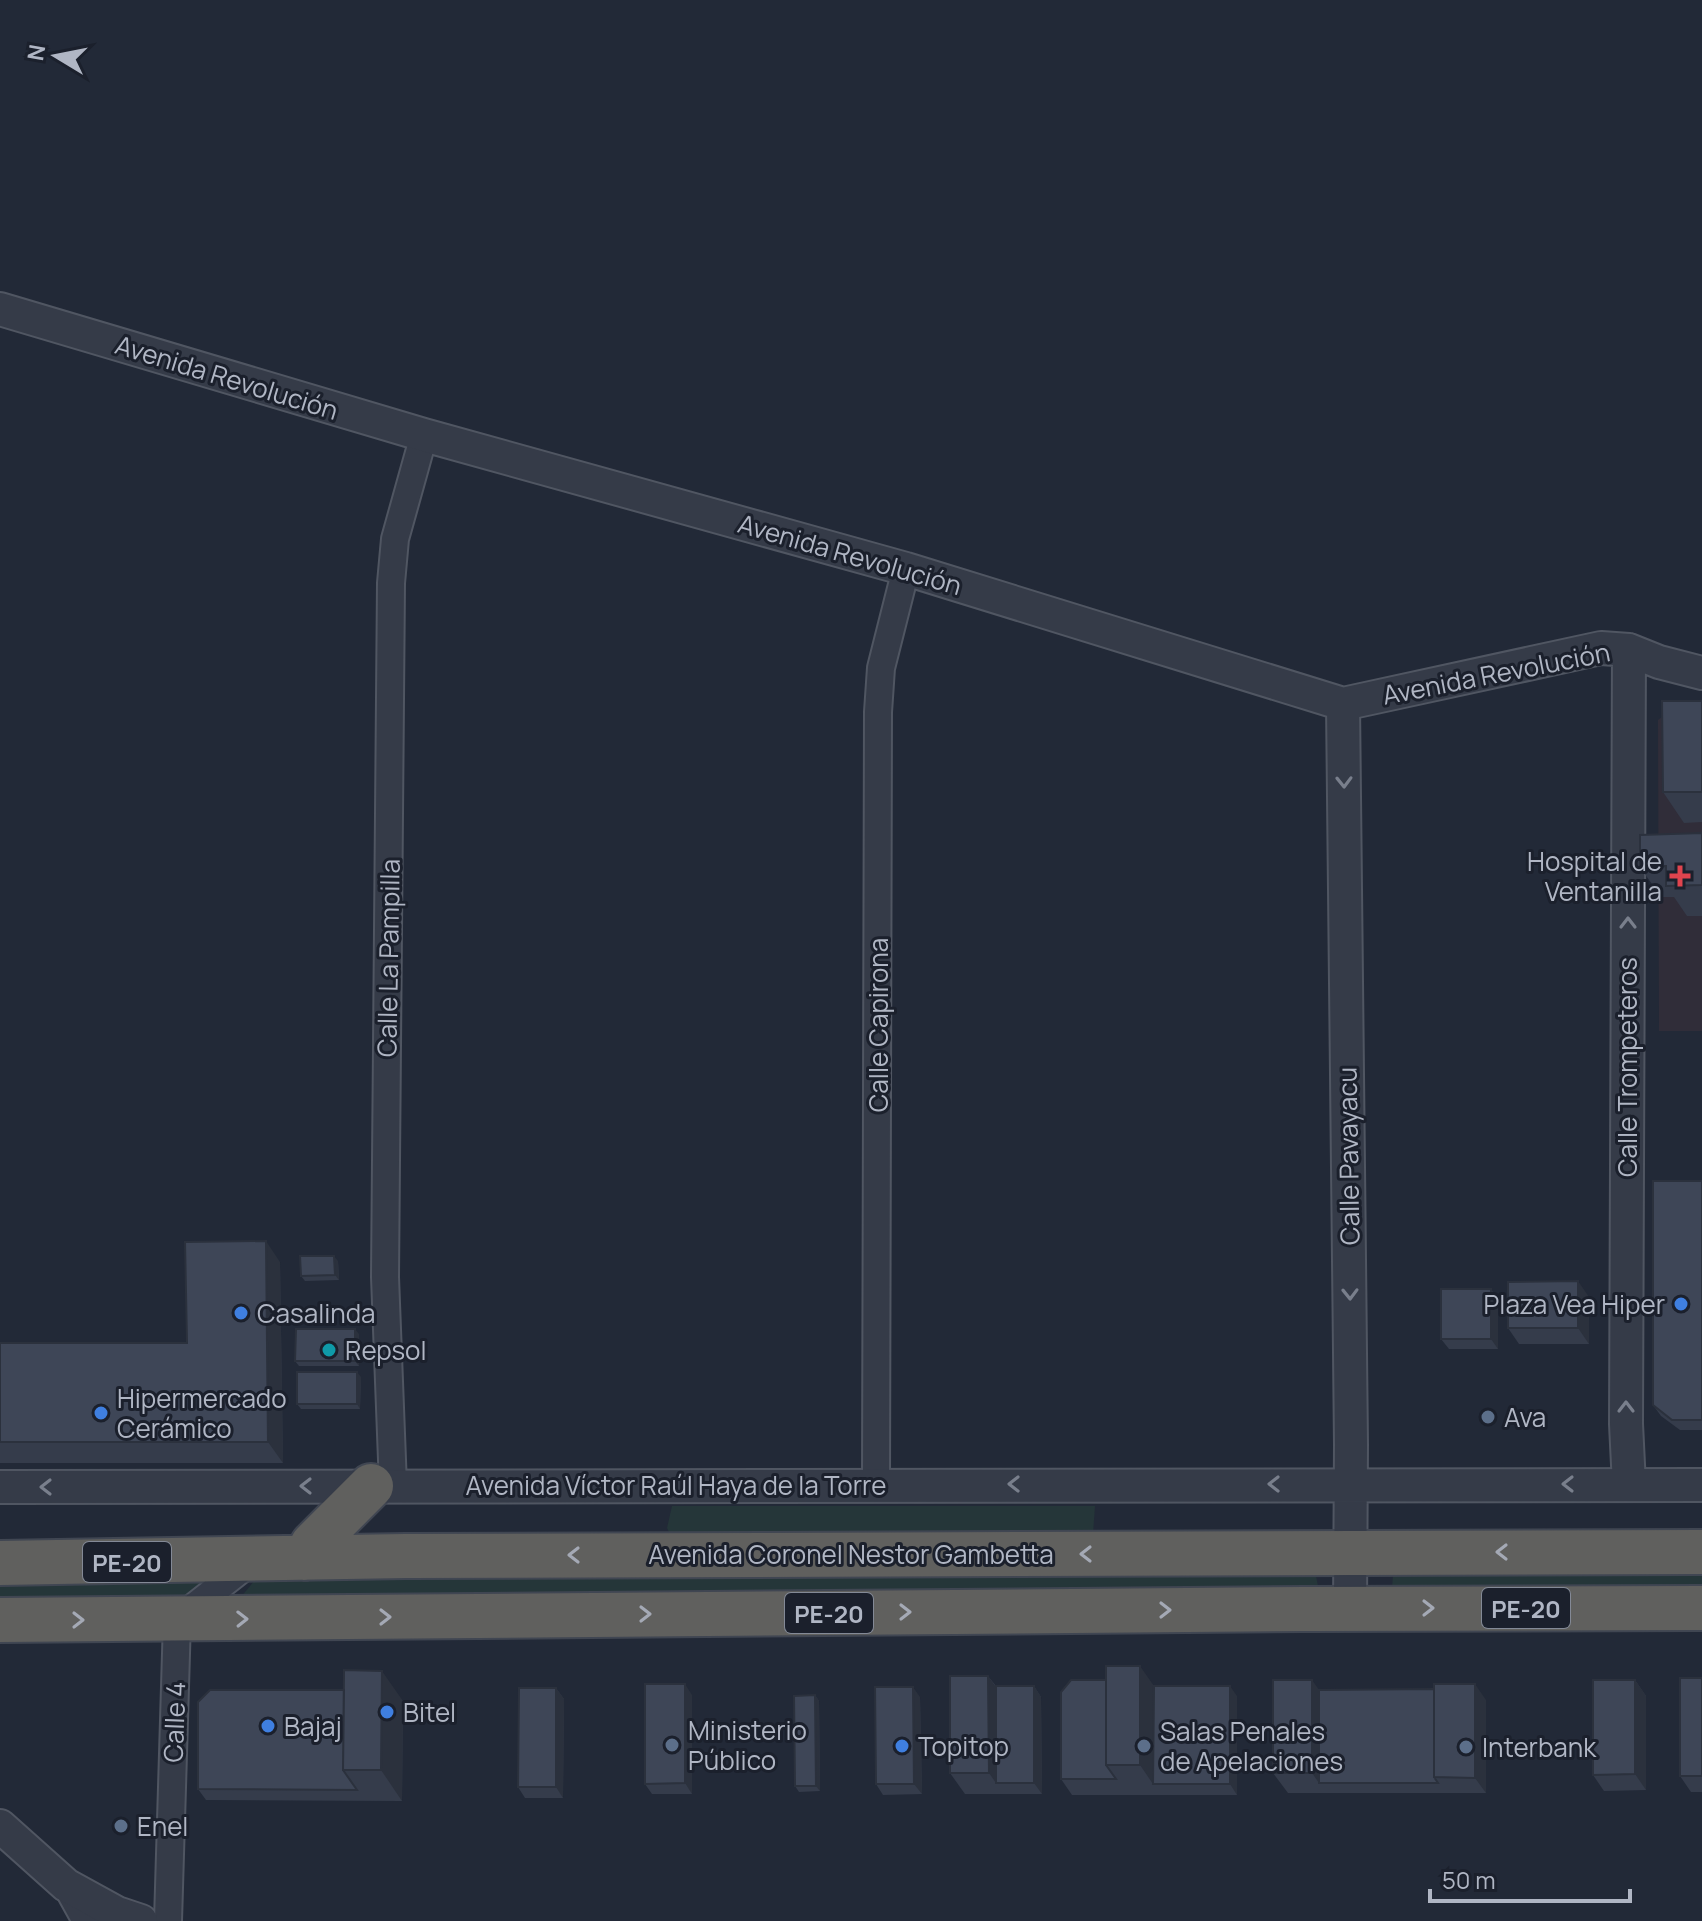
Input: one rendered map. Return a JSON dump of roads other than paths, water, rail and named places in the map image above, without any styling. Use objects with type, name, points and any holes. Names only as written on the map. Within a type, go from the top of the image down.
[{"type":"highway","points":[[305,1558],[313,1544],[382,1486]]},
{"type":"highway","name":"Avenida Coronel Nestor Gambetta","points":[[0,1563],[422,1556],[1702,1552]]},
{"type":"highway","name":"PE-20","points":[[0,1620],[1702,1608]]},
{"type":"street","name":"Avenida Revolución","points":[[0,309],[424,435],[906,569],[1343,704],[1601,648],[1629,650],[1659,662],[1702,673]]},
{"type":"street","name":"Calle La Pampilla","points":[[382,1486],[391,583],[395,539],[424,435]]},
{"type":"street","name":"Calle Capirona","points":[[876,1484],[878,712],[881,668],[906,569]]},
{"type":"street","name":"Calle Trompeteros","points":[[1629,650],[1626,1424],[1629,1485]]},
{"type":"street","name":"Calle Pavayacu","points":[[1343,704],[1352,1484],[1350,1609]]},
{"type":"street","name":"Avenida Víctor Raúl Haya de la Torre","points":[[0,1487],[1702,1485]]},
{"type":"street","points":[[177,1620],[253,1560]]},
{"type":"street","name":"Calle 4","points":[[168,1921],[177,1620]]},
{"type":"street","points":[[0,1826],[66,1885],[117,1913],[141,1921]]},
{"type":"street","points":[[66,1885],[86,1921]]},
{"type":"place","name":"Hospital de Ventanilla","points":[[1680,876]]},
{"type":"place","name":"Plaza Vea Hiper","points":[[1681,1304]]},
{"type":"place","name":"Casalinda","points":[[241,1313]]},
{"type":"place","name":"Repsol","points":[[329,1350]]},
{"type":"place","name":"Hipermercado Cerámico","points":[[101,1413]]},
{"type":"place","name":"Ava","points":[[1488,1417]]},
{"type":"place","name":"Bitel","points":[[387,1712]]},
{"type":"place","name":"Bajaj","points":[[268,1726]]},
{"type":"place","name":"Ministerio Público","points":[[672,1745]]},
{"type":"place","name":"Topitop","points":[[902,1746]]},
{"type":"place","name":"Salas Penales de Apelaciones","points":[[1144,1746]]},
{"type":"place","name":"Interbank","points":[[1466,1747]]},
{"type":"place","name":"Enel","points":[[121,1826]]}]
